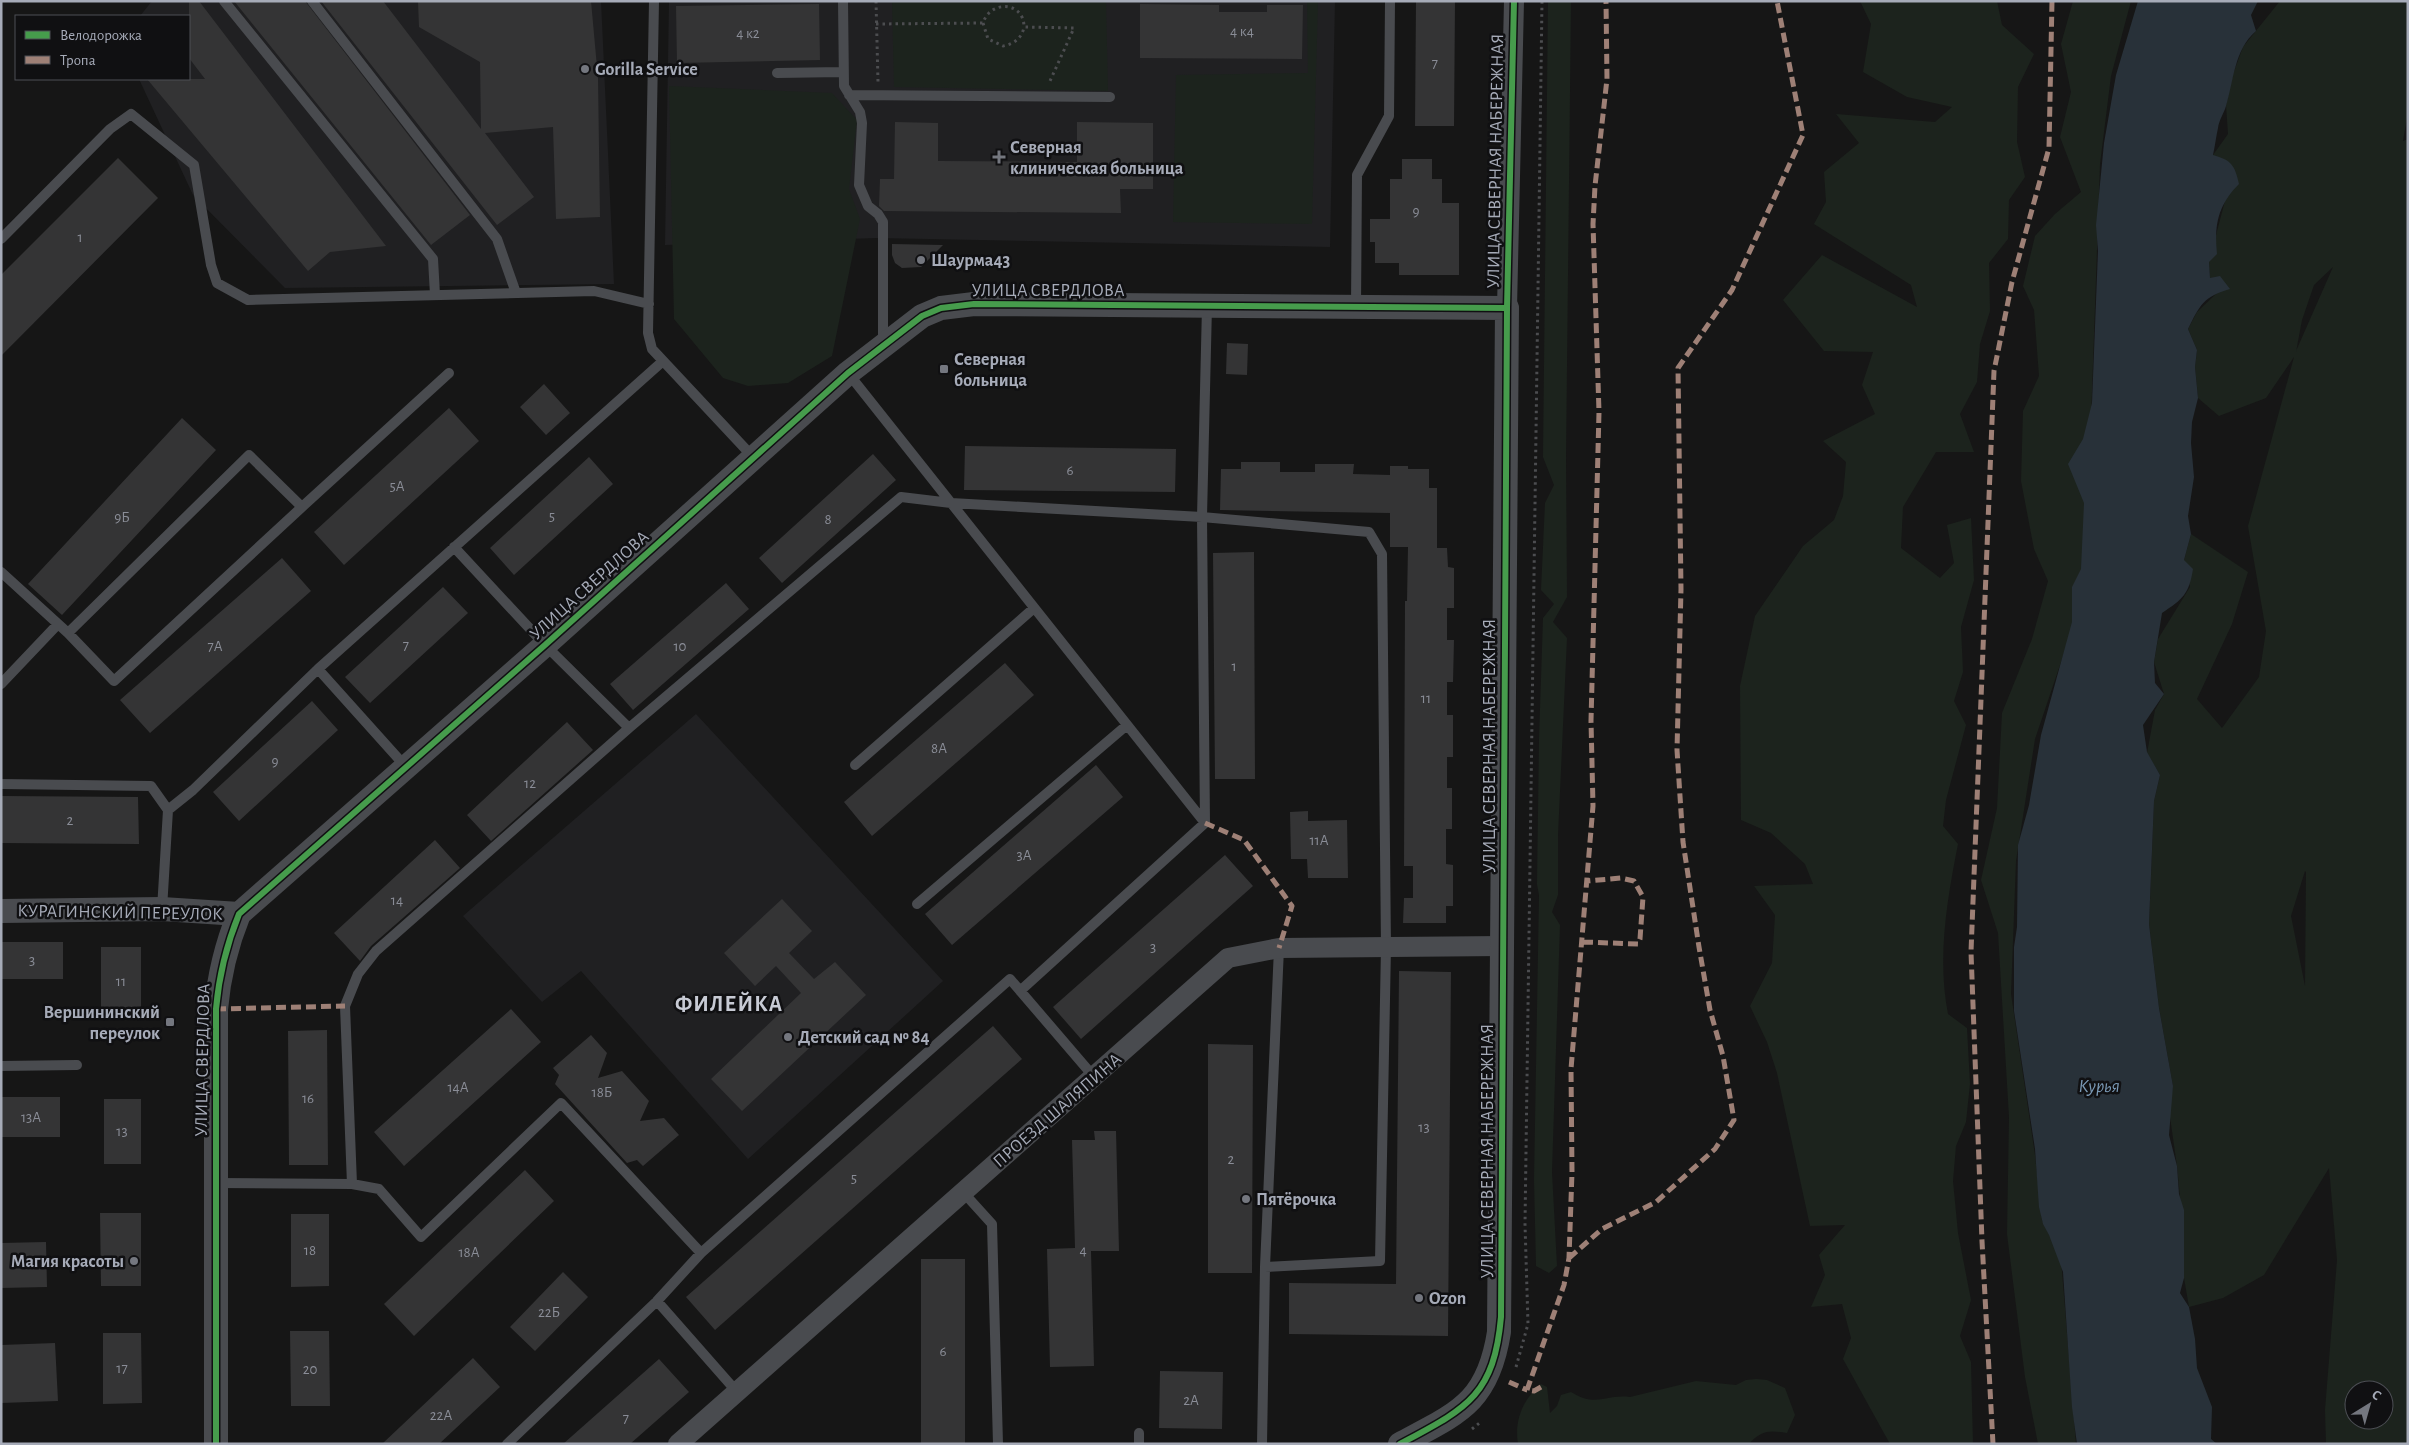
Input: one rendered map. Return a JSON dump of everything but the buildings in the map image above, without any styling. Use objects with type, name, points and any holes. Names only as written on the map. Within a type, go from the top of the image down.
[{"type":"street","name":"УЛИЦА СЕВЕРНАЯ НАБЕРЕЖНАЯ","points":[[1400,1444],[1447,1419],[1474,1397],[1487,1377],[1497,1348],[1501,1308],[1506,308],[1514,1]]},
{"type":"street","name":"УЛИЦА СВЕРДЛОВА","points":[[216,1444],[216,1008],[219,972],[228,941],[239,914],[545,645],[848,373],[922,316],[941,308],[974,304],[1506,308]]},
{"type":"street","name":"КУРАГИНСКИЙ ПЕРЕУЛОК","points":[[1,911],[162,909],[239,914]]},
{"type":"street","name":"ПРОЕЗД ШАЛЯПИНА","points":[[678,1444],[1228,958],[1279,948],[1503,946]]},
{"type":"lane","points":[[224,1],[433,258],[435,295]]},
{"type":"lane","points":[[312,1],[497,239],[516,293]]},
{"type":"lane","points":[[654,1],[648,333],[652,349],[753,457]]},
{"type":"lane","points":[[843,1],[842,72],[844,86],[860,112],[862,123],[859,184],[868,206],[878,214],[883,222],[883,346]]},
{"type":"lane","points":[[1356,307],[1357,175],[1390,116],[1390,1]]},
{"type":"lane","points":[[777,73],[842,72]]},
{"type":"lane","points":[[849,95],[1110,97]]},
{"type":"lane","points":[[1,239],[110,129],[131,114],[194,165],[211,265],[217,283],[248,300],[594,291],[649,304]]},
{"type":"lane","points":[[1020,991],[1205,823],[1202,517],[1207,306]]},
{"type":"lane","points":[[168,810],[193,790],[318,668],[663,361]]},
{"type":"lane","points":[[1,572],[68,633],[114,681],[449,373]]},
{"type":"lane","points":[[848,373],[1205,823]]},
{"type":"lane","points":[[68,633],[249,455],[302,507]]},
{"type":"lane","points":[[352,1184],[345,1006],[358,974],[376,951],[629,728],[901,497],[952,503],[1202,517],[1369,532],[1382,554],[1386,947],[1380,1261],[1265,1267]]},
{"type":"lane","points":[[454,547],[545,645],[629,728]]},
{"type":"lane","points":[[855,765],[1034,608]]},
{"type":"lane","points":[[1,684],[58,624]]},
{"type":"lane","points":[[318,668],[406,767]]},
{"type":"lane","points":[[917,904],[1127,725]]},
{"type":"lane","points":[[1,784],[151,786],[168,810],[162,909]]},
{"type":"lane","points":[[1262,1444],[1265,1267],[1279,948]]},
{"type":"lane","points":[[507,1444],[657,1300],[701,1253],[1010,980],[1094,1077]]},
{"type":"lane","points":[[1,1066],[77,1065]]},
{"type":"lane","points":[[216,1183],[352,1184],[379,1189],[421,1237],[561,1103],[701,1253]]},
{"type":"lane","points":[[964,1192],[992,1224],[998,1444]]},
{"type":"lane","points":[[657,1300],[737,1392]]},
{"type":"path","points":[[876,1],[878,95]]},
{"type":"path","points":[[1512,1375],[1521,1353],[1528,1324],[1526,1224],[1542,1]]},
{"type":"path","points":[[1006,5],[1018,11],[1022,17],[1024,27],[1020,37],[1015,42],[1004,46],[988,39],[984,23],[988,12],[993,8],[1006,5]]},
{"type":"path","points":[[876,24],[984,23]]},
{"type":"path","points":[[1024,27],[1074,28],[1042,96]]},
{"type":"path","points":[[1466,1433],[1478,1426],[1488,1414]]},
{"type":"shaded area","points":[[152,1],[601,1],[614,284],[285,288],[193,195],[139,80],[190,80],[190,15],[141,15]]},
{"type":"shaded area","name":"Северная клиническая больница","points":[[669,1],[1335,1],[1330,247],[877,238],[665,245]]},
{"type":"shaded area","points":[[892,1],[1106,1],[1108,91],[894,87]]},
{"type":"shaded area","points":[[1307,1],[1318,1],[1312,224],[1173,222],[1176,75],[1308,73]]},
{"type":"shaded area","points":[[1548,1],[1571,1],[1566,458],[1567,597],[1553,622],[1567,638],[1558,836],[1558,895],[1552,912],[1560,925],[1552,1172],[1557,1266],[1549,1273],[1536,1266],[1534,1180],[1539,895],[1537,884],[1539,739],[1543,618],[1554,604],[1541,590],[1545,503],[1554,485],[1543,457]]},
{"type":"shaded area","points":[[1860,1],[1997,1],[2002,25],[2034,54],[2018,87],[2017,142],[2025,177],[2009,200],[2008,239],[1989,263],[1990,311],[1980,344],[1977,382],[1960,414],[1974,452],[1936,452],[1903,507],[1901,548],[1940,578],[1954,563],[1947,525],[1971,518],[1974,580],[1961,627],[1963,672],[1954,701],[1966,725],[1946,800],[1943,826],[1958,844],[1947,908],[1943,972],[1948,1014],[1967,1028],[1970,1084],[1966,1122],[1956,1146],[1953,1181],[1958,1233],[1971,1300],[1960,1336],[1971,1362],[1973,1444],[1890,1444],[1843,1359],[1851,1338],[1842,1304],[1811,1307],[1825,1275],[1819,1255],[1845,1225],[1810,1226],[1777,1073],[1767,1042],[1750,1006],[1772,963],[1775,915],[1754,886],[1813,884],[1805,864],[1771,833],[1741,820],[1740,686],[1755,616],[1803,546],[1834,520],[1843,496],[1846,462],[1823,441],[1875,414],[1862,385],[1873,352],[1824,351],[1783,300],[1822,255],[1917,307],[1911,285],[1814,224],[1826,202],[1824,172],[1859,143],[1836,114],[1935,122],[1952,107],[1907,97],[1863,72],[1871,24]]},
{"type":"shaded area","points":[[2073,1],[2131,1],[2111,76],[2100,164],[2085,591],[2035,739],[2016,861],[2011,994],[2035,1155],[2042,1220],[2061,1259],[2076,1444],[2038,1444],[2025,1377],[2007,1234],[2009,1117],[1998,933],[1981,880],[1997,808],[2002,713],[2032,639],[2048,581],[2034,549],[2021,481],[2023,411],[2039,376],[2034,310],[2023,286],[2035,236],[2055,214],[2081,192],[2060,137],[2071,92],[2061,44]]},
{"type":"shaded area","points":[[2280,1],[2408,1],[2408,112],[2403,141],[2408,139],[2408,1444],[2326,1444],[2325,1410],[2337,1260],[2329,1168],[2264,1275],[2223,1298],[2189,1307],[2184,1278],[2183,1228],[2169,1110],[2173,1086],[2159,1008],[2149,924],[2154,801],[2160,775],[2147,753],[2155,710],[2164,694],[2154,662],[2158,639],[2190,587],[2184,560],[2191,534],[2248,572],[2232,624],[2197,699],[2222,728],[2259,677],[2266,631],[2248,526],[2294,357],[2266,398],[2219,416],[2198,398],[2195,367],[2197,350],[2188,329],[2197,312],[2217,293],[2210,279],[2209,262],[2226,197],[2213,155],[2228,134],[2226,105],[2233,74],[2243,47]],"holes":[[[2333,267],[2296,350],[2302,320],[2314,285]],[[2306,872],[2305,986],[2291,916]]]},
{"type":"shaded area","points":[[669,86],[832,93],[857,120],[849,189],[860,219],[832,356],[788,383],[748,386],[723,378],[674,319]]},
{"type":"shaded area","points":[[696,714],[943,981],[748,1159],[581,971],[542,1002],[463,916]]},
{"type":"shaded area","points":[[1746,1380],[1767,1380],[1785,1388],[1795,1415],[1787,1433],[1766,1432],[1753,1439],[1749,1444],[1518,1444],[1517,1427],[1521,1411],[1529,1396],[1541,1384],[1547,1387],[1550,1413],[1557,1406],[1561,1395],[1571,1392],[1580,1397],[1594,1400],[1630,1397],[1696,1381],[1736,1385]]},
{"type":"water","name":"Курья","points":[[2138,1],[2258,1],[2251,15],[2256,31],[2243,47],[2239,56],[2219,125],[2213,155],[2231,164],[2236,172],[2239,184],[2222,208],[2216,234],[2217,254],[2209,262],[2210,278],[2220,276],[2230,289],[2214,295],[2203,303],[2188,329],[2197,350],[2195,367],[2198,398],[2192,422],[2191,443],[2194,477],[2188,516],[2191,534],[2184,560],[2193,569],[2184,595],[2162,613],[2154,662],[2155,683],[2164,694],[2143,725],[2147,752],[2160,775],[2154,801],[2149,924],[2159,1008],[2173,1086],[2169,1135],[2177,1166],[2179,1194],[2184,1210],[2184,1278],[2180,1293],[2189,1307],[2195,1339],[2197,1368],[2212,1407],[2211,1439],[2217,1444],[2077,1444],[2072,1407],[2063,1272],[2043,1224],[2039,1207],[2035,1149],[2014,1011],[2014,947],[2017,927],[2018,845],[2029,805],[2041,735],[2072,622],[2072,587],[2081,569],[2084,503],[2068,464],[2083,439],[2092,403],[2098,251],[2096,225],[2104,143],[2116,75]]},
{"type":"marked path","points":[[1541,1387],[1534,1391],[1527,1390],[1564,1285],[1569,1258],[1572,1172],[1571,1069],[1593,806],[1591,721],[1599,412],[1593,224],[1595,186],[1607,79],[1606,1]]},
{"type":"marked path","points":[[1569,1258],[1602,1229],[1656,1202],[1715,1149],[1734,1120],[1723,1056],[1710,1010],[1683,842],[1677,750],[1681,589],[1678,368],[1732,290],[1803,135],[1777,1]]},
{"type":"marked path","points":[[1993,1444],[1982,1241],[1971,952],[1994,371],[2012,282],[2049,148],[2052,1]]},
{"type":"marked path","points":[[1205,823],[1244,840],[1292,906],[1279,948]]},
{"type":"marked path","points":[[1583,942],[1638,944],[1643,897],[1634,881],[1621,878],[1587,881]]},
{"type":"marked path","points":[[216,1009],[345,1006]]},
{"type":"marked path","points":[[1509,1382],[1527,1390]]},
{"type":"cycle path","points":[[1400,1444],[1459,1410],[1472,1397],[1483,1383],[1491,1366],[1501,1317],[1507,308],[1514,1]]},
{"type":"cycle path","points":[[216,1444],[216,1009],[224,961],[239,914],[545,645],[848,373],[922,316],[941,308],[974,304],[1507,308]]},
{"type":"place","name":"Gorilla Service","points":[[585,69]]},
{"type":"place","name":"Северная клиническая больница","points":[[999,157]]},
{"type":"place","name":"Шаурма43","points":[[921,260]]},
{"type":"place","name":"Северная больница","points":[[944,369]]},
{"type":"place","name":"Вершининский переулок","points":[[170,1022]]},
{"type":"place","name":"Детский сад № 84","points":[[788,1037]]},
{"type":"place","name":"Пятёрочка","points":[[1246,1199]]},
{"type":"place","name":"Магия красоты","points":[[134,1261]]},
{"type":"place","name":"Ozon","points":[[1419,1298]]},
{"type":"district","name":"ФИЛЕЙКА","points":[[729,1003]]}]
